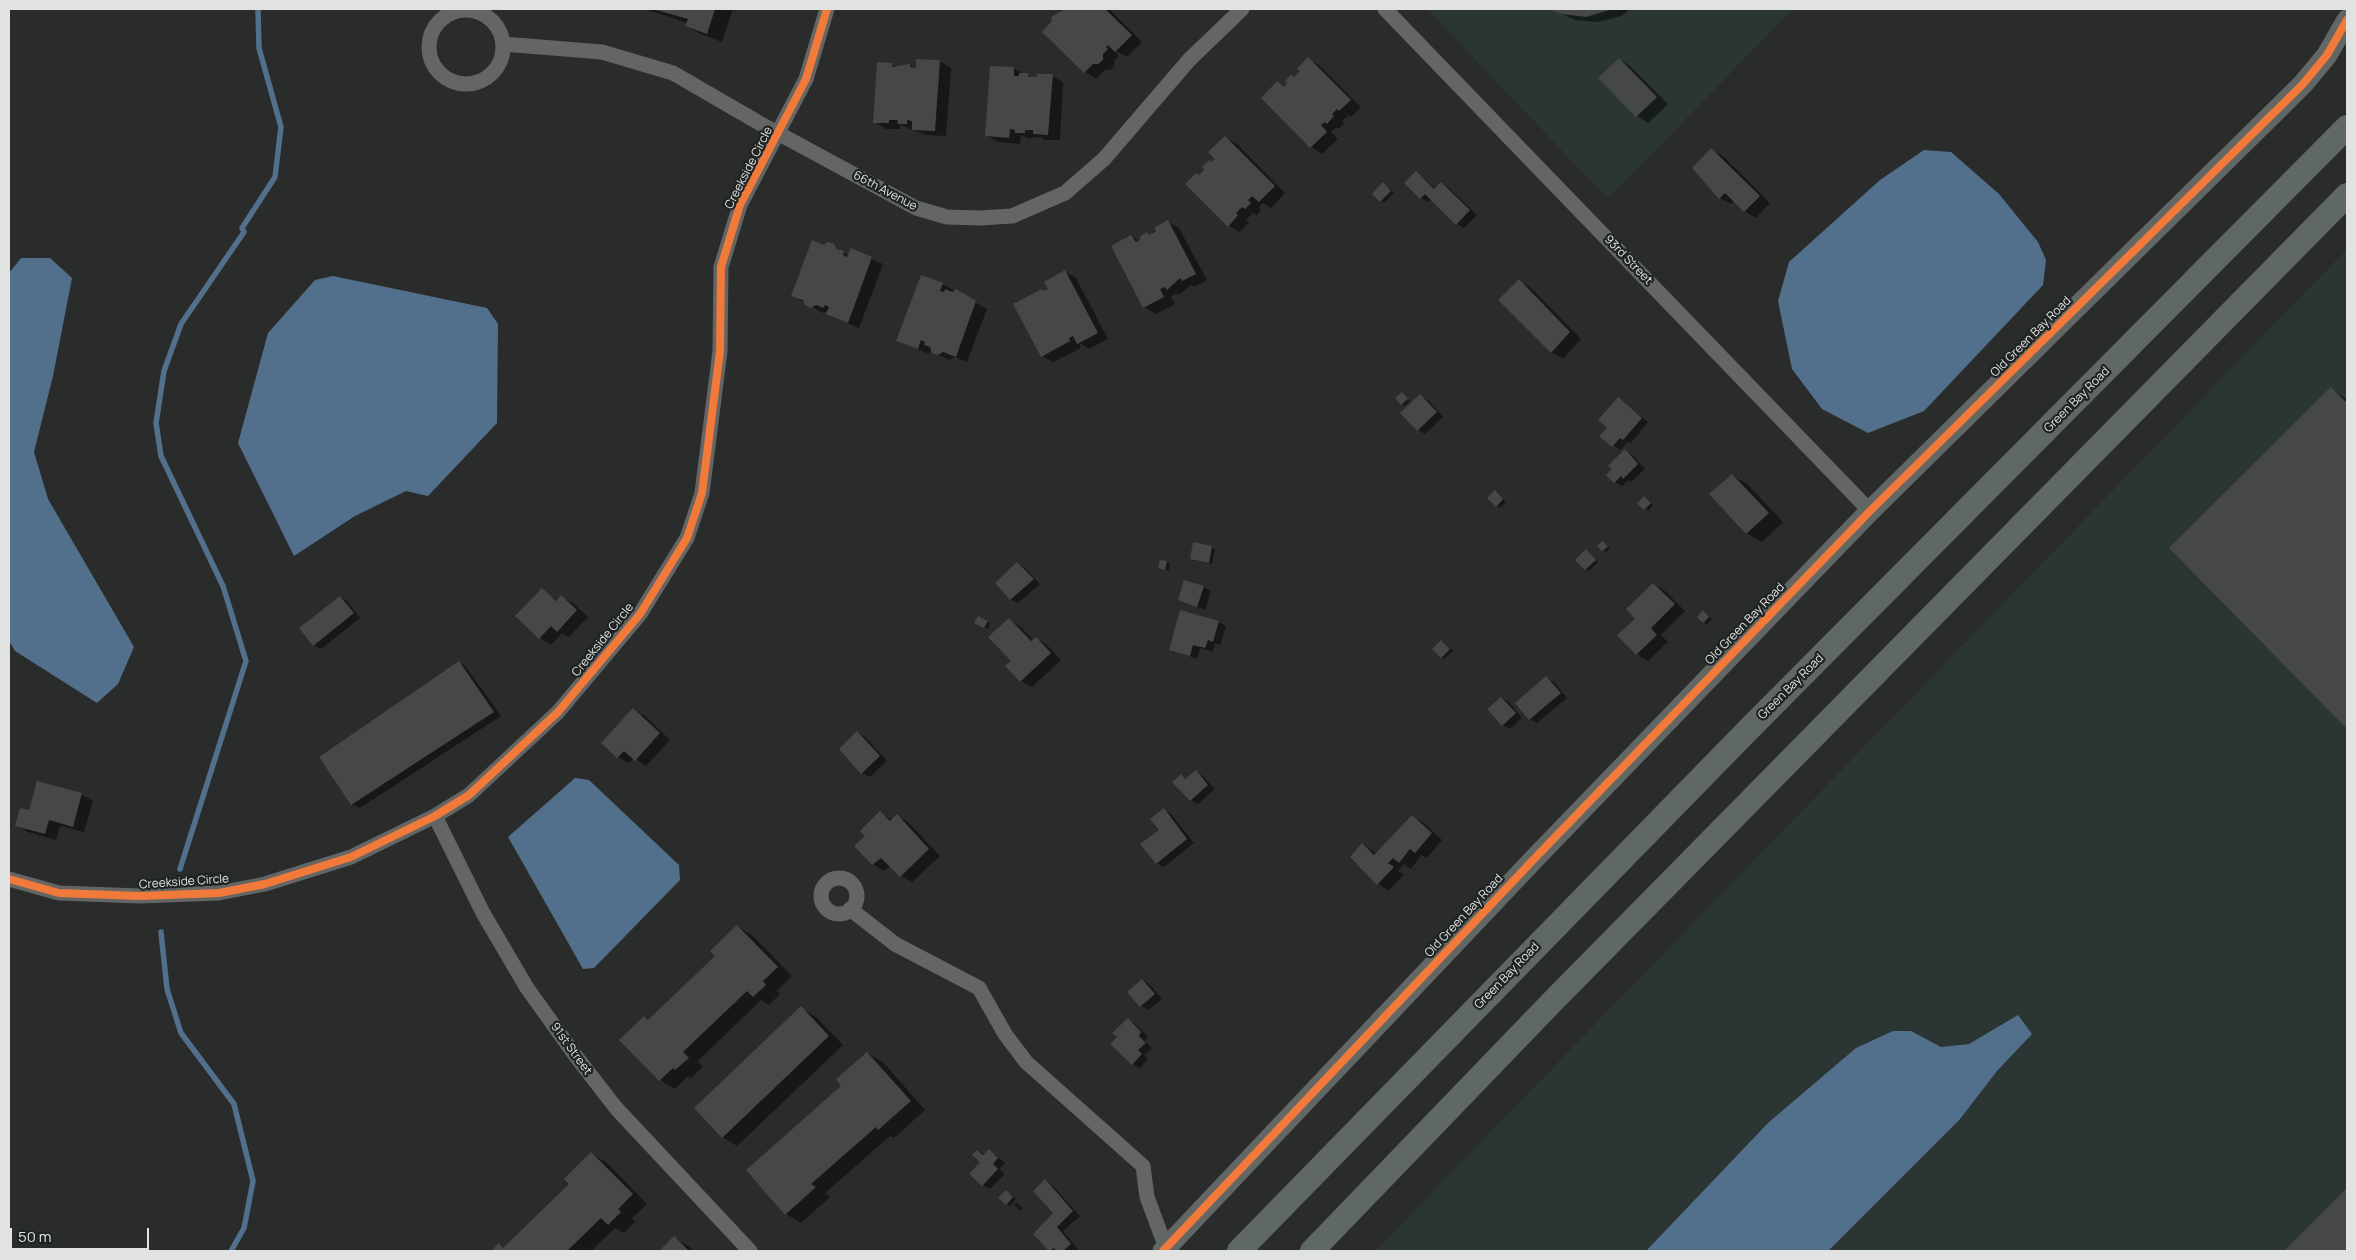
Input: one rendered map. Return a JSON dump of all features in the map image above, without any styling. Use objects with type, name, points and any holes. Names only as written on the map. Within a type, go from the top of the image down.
[{"type":"main road","name":"Green Bay Road","points":[[1240,1251],[1748,730],[2347,127]]},
{"type":"main road","points":[[1312,1251],[1551,1003],[2347,195]]},
{"type":"street","points":[[463,9],[474,10],[486,15],[495,22],[501,32],[504,44],[502,57],[497,68],[488,77],[470,83],[451,81],[441,74],[433,63],[429,51],[430,39],[434,28],[441,19],[451,12],[463,9]]},
{"type":"street","name":"Creekside Circle","points":[[9,879],[58,893],[140,896],[219,893],[264,884],[351,857],[435,816],[469,794],[558,712],[640,614],[687,538],[702,493],[720,351],[720,267],[740,205],[780,133],[806,79],[826,9]]},
{"type":"street","name":"66th Avenue","points":[[504,44],[602,52],[673,73],[898,199],[932,214],[980,218],[1012,216],[1066,193],[1104,159],[1189,60],[1242,9]]},
{"type":"street","name":"93rd Street","points":[[1385,9],[1870,511]]},
{"type":"street","name":"Old Green Bay Road","points":[[1164,1250],[1536,857],[1870,511],[2304,84],[2327,55],[2347,20]]},
{"type":"street","name":"91st Street","points":[[435,816],[483,913],[512,963],[527,988],[575,1055],[616,1108],[750,1251]]},
{"type":"street","points":[[850,910],[895,944],[979,988],[1005,1034],[1026,1062],[1143,1166],[1147,1197],[1164,1250]]},
{"type":"shaded area","points":[[1427,9],[1793,9],[1608,199]]},
{"type":"shaded area","points":[[2347,249],[2347,1251],[1375,1251]]},
{"type":"water","points":[[1924,150],[1951,152],[1999,194],[2038,242],[2046,260],[2043,285],[1924,411],[1868,433],[1822,409],[1792,369],[1778,301],[1789,262],[1880,180]]},
{"type":"water","points":[[21,258],[50,258],[72,278],[53,376],[34,452],[48,499],[134,647],[118,684],[97,703],[15,651],[9,641],[9,273]]},
{"type":"water","points":[[333,276],[487,308],[498,324],[497,423],[428,496],[406,491],[355,516],[294,556],[238,443],[268,333],[315,280]]},
{"type":"water","points":[[575,778],[589,780],[679,865],[680,880],[594,968],[583,969],[508,837]]},
{"type":"water","points":[[2018,1015],[2032,1034],[1997,1071],[1960,1119],[1828,1251],[1646,1251],[1769,1122],[1856,1048],[1893,1031],[1911,1031],[1941,1047],[1969,1044]]},
{"type":"building","points":[[653,9],[715,9],[707,34],[685,26],[688,19]]},
{"type":"building","points":[[1065,9],[1105,9],[1132,35],[1115,52],[1108,45],[1106,47],[1108,49],[1103,54],[1103,60],[1098,64],[1093,64],[1084,73],[1042,32],[1052,21],[1051,17]]},
{"type":"building","points":[[1549,9],[1613,9],[1586,17],[1562,14]]},
{"type":"building","points":[[1308,57],[1351,100],[1339,111],[1337,109],[1332,114],[1334,116],[1327,124],[1325,122],[1321,125],[1327,132],[1310,148],[1261,98],[1277,81],[1284,87],[1287,84],[1285,81],[1291,75],[1294,77],[1300,71],[1297,69]]},
{"type":"building","points":[[1619,58],[1657,97],[1636,117],[1598,78]]},
{"type":"building","points":[[916,59],[940,60],[935,131],[912,130],[912,121],[907,120],[907,124],[898,124],[897,120],[889,120],[889,123],[873,123],[877,62],[893,63],[892,67],[910,64],[910,67],[916,68]]},
{"type":"building","points":[[990,66],[1014,67],[1014,76],[1019,76],[1019,73],[1028,73],[1028,77],[1037,77],[1037,74],[1053,74],[1048,135],[1033,134],[1033,130],[1025,130],[1025,133],[1015,133],[1015,130],[1010,129],[1009,138],[985,136]]},
{"type":"building","points":[[1225,136],[1275,186],[1259,202],[1252,196],[1248,200],[1251,203],[1245,209],[1242,207],[1236,213],[1238,215],[1228,227],[1185,184],[1196,173],[1199,175],[1204,170],[1202,167],[1209,160],[1211,162],[1215,159],[1208,152]]},
{"type":"building","points":[[1711,148],[1760,196],[1744,212],[1725,193],[1719,199],[1692,168]]},
{"type":"building","points":[[1416,171],[1434,189],[1441,182],[1470,210],[1456,225],[1425,194],[1420,199],[1404,183]]},
{"type":"building","points":[[1383,182],[1391,191],[1380,202],[1372,194]]},
{"type":"building","points":[[1168,220],[1196,274],[1182,281],[1180,278],[1167,290],[1165,287],[1160,289],[1164,297],[1143,308],[1111,246],[1131,235],[1136,242],[1141,239],[1139,237],[1147,232],[1149,235],[1156,231],[1154,228]]},
{"type":"building","points":[[812,240],[824,245],[828,242],[834,244],[837,249],[844,251],[843,255],[847,257],[851,248],[872,257],[848,323],[826,314],[829,307],[825,305],[823,308],[816,305],[811,308],[805,305],[803,300],[791,296]]},
{"type":"building","points":[[1065,270],[1098,333],[1077,344],[1073,336],[1069,338],[1070,341],[1041,357],[1013,304],[1042,289],[1044,291],[1048,289],[1044,282]]},
{"type":"building","points":[[921,275],[943,283],[940,291],[944,292],[945,289],[952,292],[956,289],[976,301],[956,357],[943,352],[938,355],[932,353],[930,347],[924,345],[925,342],[921,340],[918,349],[896,341]]},
{"type":"building","points":[[1519,279],[1570,332],[1551,353],[1498,300]]},
{"type":"building","points":[[2331,387],[2347,403],[2347,729],[2169,548]]},
{"type":"building","points":[[1402,392],[1408,399],[1401,405],[1395,398]]},
{"type":"building","points":[[1420,394],[1437,412],[1417,431],[1400,413]]},
{"type":"building","points":[[1618,397],[1642,418],[1623,440],[1620,438],[1612,447],[1599,436],[1607,428],[1598,420]]},
{"type":"building","points":[[1625,449],[1638,464],[1623,479],[1621,476],[1614,483],[1606,475],[1612,469],[1608,466]]},
{"type":"building","points":[[1732,474],[1769,513],[1746,534],[1709,494]]},
{"type":"building","points":[[1495,490],[1503,499],[1496,507],[1487,498]]},
{"type":"building","points":[[1644,496],[1651,503],[1644,510],[1637,504]]},
{"type":"building","points":[[1603,541],[1608,547],[1602,551],[1597,546]]},
{"type":"building","points":[[1193,542],[1212,546],[1209,563],[1190,559]]},
{"type":"building","points":[[1586,549],[1596,560],[1585,570],[1575,560]]},
{"type":"building","points":[[1160,560],[1167,561],[1165,570],[1158,568]]},
{"type":"building","points":[[1017,562],[1034,579],[1010,600],[995,583]]},
{"type":"building","points":[[1184,580],[1204,586],[1197,607],[1178,600]]},
{"type":"building","points":[[1653,583],[1675,604],[1651,628],[1657,635],[1636,655],[1617,635],[1635,619],[1626,609]]},
{"type":"building","points":[[542,588],[556,601],[561,595],[577,610],[557,632],[551,626],[539,639],[515,616]]},
{"type":"building","points":[[340,596],[354,613],[313,646],[299,628]]},
{"type":"building","points":[[1180,610],[1219,621],[1213,642],[1208,640],[1205,648],[1193,645],[1190,656],[1169,650]]},
{"type":"building","points":[[1703,610],[1709,617],[1703,623],[1697,617]]},
{"type":"building","points":[[978,616],[988,621],[984,628],[974,623]]},
{"type":"building","points":[[1009,618],[1031,641],[1036,637],[1051,653],[1020,682],[1005,666],[1011,661],[988,637]]},
{"type":"building","points":[[1441,640],[1450,649],[1441,658],[1432,649]]},
{"type":"building","points":[[459,661],[494,712],[351,805],[319,757]]},
{"type":"building","points":[[1546,676],[1561,693],[1529,720],[1515,703]]},
{"type":"building","points":[[1501,697],[1516,713],[1502,726],[1487,709]]},
{"type":"building","points":[[633,708],[660,733],[635,761],[624,751],[617,758],[601,743]]},
{"type":"building","points":[[857,731],[880,756],[861,774],[839,749]]},
{"type":"building","points":[[1196,770],[1208,785],[1190,801],[1172,782],[1181,774],[1185,779]]},
{"type":"building","points":[[37,781],[82,793],[73,827],[49,820],[45,834],[15,826],[20,808],[29,810]]},
{"type":"building","points":[[1164,808],[1187,839],[1156,864],[1140,844],[1159,830],[1150,819]]},
{"type":"building","points":[[880,811],[890,821],[897,814],[929,849],[900,877],[881,858],[872,865],[854,846],[865,836],[860,831]]},
{"type":"building","points":[[1412,815],[1432,833],[1415,853],[1410,849],[1399,863],[1393,858],[1388,863],[1394,867],[1377,885],[1350,857],[1362,843],[1374,855]]},
{"type":"building","points":[[737,925],[778,967],[763,981],[766,985],[753,997],[747,991],[683,1052],[689,1058],[675,1070],[673,1068],[659,1081],[619,1040],[644,1016],[648,1020],[715,956],[710,951]]},
{"type":"building","points":[[1142,979],[1155,994],[1140,1007],[1127,992]]},
{"type":"building","points":[[801,1006],[829,1036],[722,1138],[694,1108]]},
{"type":"building","points":[[1128,1018],[1141,1032],[1139,1036],[1146,1043],[1138,1050],[1142,1054],[1132,1065],[1110,1044],[1117,1037],[1112,1033]]},
{"type":"building","points":[[867,1052],[911,1101],[878,1130],[876,1127],[811,1184],[816,1187],[785,1215],[746,1170],[841,1086],[836,1079]]},
{"type":"building","points":[[989,1149],[998,1158],[993,1164],[998,1169],[982,1186],[969,1174],[980,1162],[972,1155],[977,1150],[983,1155]]},
{"type":"building","points":[[591,1152],[633,1194],[618,1209],[621,1212],[608,1225],[601,1218],[567,1251],[491,1251],[499,1243],[503,1248],[569,1184],[564,1179]]},
{"type":"building","points":[[1045,1179],[1073,1211],[1057,1227],[1071,1244],[1063,1251],[1057,1251],[1054,1248],[1049,1251],[1033,1234],[1053,1213],[1033,1191]]},
{"type":"building","points":[[2347,1188],[2347,1251],[2283,1251],[2289,1246]]},
{"type":"building","points":[[1006,1190],[1013,1197],[1006,1205],[998,1198]]},
{"type":"building","points":[[674,1236],[689,1251],[659,1251]]},
{"type":"waterway","points":[[180,869],[246,661],[223,586],[161,456],[156,423],[164,371],[181,324],[244,232],[242,228],[275,177],[281,127],[259,48],[258,9]]},
{"type":"waterway","points":[[161,932],[167,989],[181,1033],[234,1104],[253,1181],[244,1228],[231,1251]]},
{"type":"cycle path","points":[[9,879],[59,893],[140,896],[219,893],[265,884],[351,857],[435,816],[469,795],[558,712],[640,614],[687,538],[702,493],[720,351],[721,267],[740,205],[806,79],[827,9]]},
{"type":"cycle path","points":[[1163,1251],[1536,857],[1870,511],[2303,84],[2327,55],[2347,20]]}]
